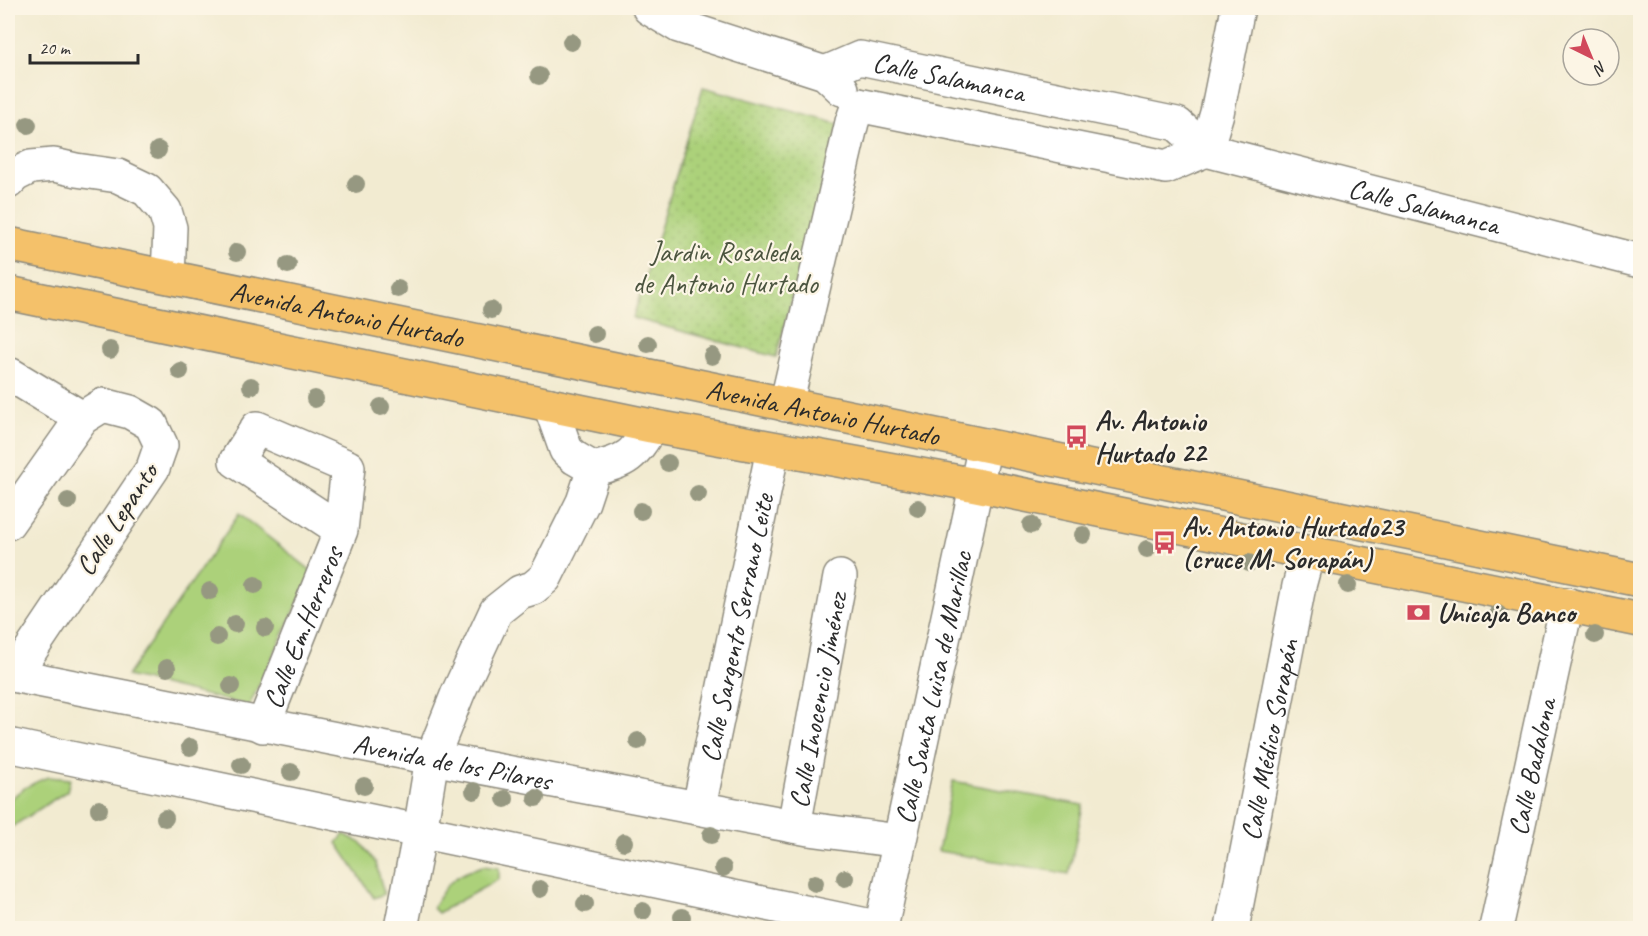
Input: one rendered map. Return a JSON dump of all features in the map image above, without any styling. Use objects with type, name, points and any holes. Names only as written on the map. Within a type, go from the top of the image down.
[{"type":"main road","name":"Avenida Antonio Hurtado","points":[[8,244],[1641,580]]},
{"type":"main road","name":"Avenida Antonio Hurtado","points":[[8,293],[651,426],[976,485],[1641,620]]},
{"type":"street","points":[[649,8],[679,26],[825,73],[858,105],[852,122],[786,405]]},
{"type":"street","points":[[1206,150],[1217,113],[1238,8]]},
{"type":"street","name":"Calle Salamanca","points":[[825,73],[860,58],[1177,124],[1206,150],[1641,261]]},
{"type":"street","name":"Calle Salamanca","points":[[858,105],[1166,167],[1206,150]]},
{"type":"street","points":[[8,183],[15,175],[31,167],[54,165],[118,176],[147,190],[165,211],[170,228],[168,276]]},
{"type":"street","points":[[8,523],[82,418],[11,375]]},
{"type":"street","name":"Calle Lepanto","points":[[10,675],[153,468],[160,445],[151,424],[130,412],[103,405],[82,418]]},
{"type":"street","points":[[550,405],[566,450],[594,469],[617,464],[639,448],[651,426]]},
{"type":"street","name":"Calle Santa Luisa de Marillac","points":[[881,928],[985,445]]},
{"type":"street","name":"Calle Sargento Serrano Leite","points":[[699,807],[773,449]]},
{"type":"street","points":[[401,928],[432,758],[458,693],[496,611],[520,592],[533,588],[545,578],[583,502],[594,469]]},
{"type":"street","name":"Calle Em.Herreros","points":[[263,726],[341,530]]},
{"type":"street","name":"Calle Médico Sorapán","points":[[1232,928],[1299,586],[1308,553]]},
{"type":"street","name":"Calle Inocencio Jiménez","points":[[795,825],[840,577]]},
{"type":"street","name":"Calle Badalona","points":[[1496,928],[1567,604]]},
{"type":"street","name":"Avenida de los Pilares","points":[[10,675],[432,758],[795,825],[899,841]]},
{"type":"street","points":[[8,746],[881,928]]},
{"type":"green space","name":"Jardin Rosaleda de Antonio Hurtado","points":[[703,87],[839,124],[776,357],[633,318]]},
{"type":"green space","points":[[239,514],[313,572],[249,706],[127,676]]},
{"type":"green space","points":[[48,777],[70,779],[67,791],[12,827],[8,825],[8,805],[15,795]]},
{"type":"green space","points":[[953,781],[1083,805],[1069,874],[938,851]]},
{"type":"green space","points":[[344,834],[361,843],[376,863],[384,894],[374,898],[337,843]]},
{"type":"green space","points":[[483,866],[499,868],[499,879],[438,913],[433,908],[447,885],[466,872]]},
{"type":"place","name":"Av. Antonio Hurtado 22","points":[[1077,436]]},
{"type":"place","name":"Av. Antonio Hurtado23 (cruce M. Sorapán)","points":[[1164,542]]},
{"type":"place","name":"Unicaja Banco","points":[[1419,612]]}]
